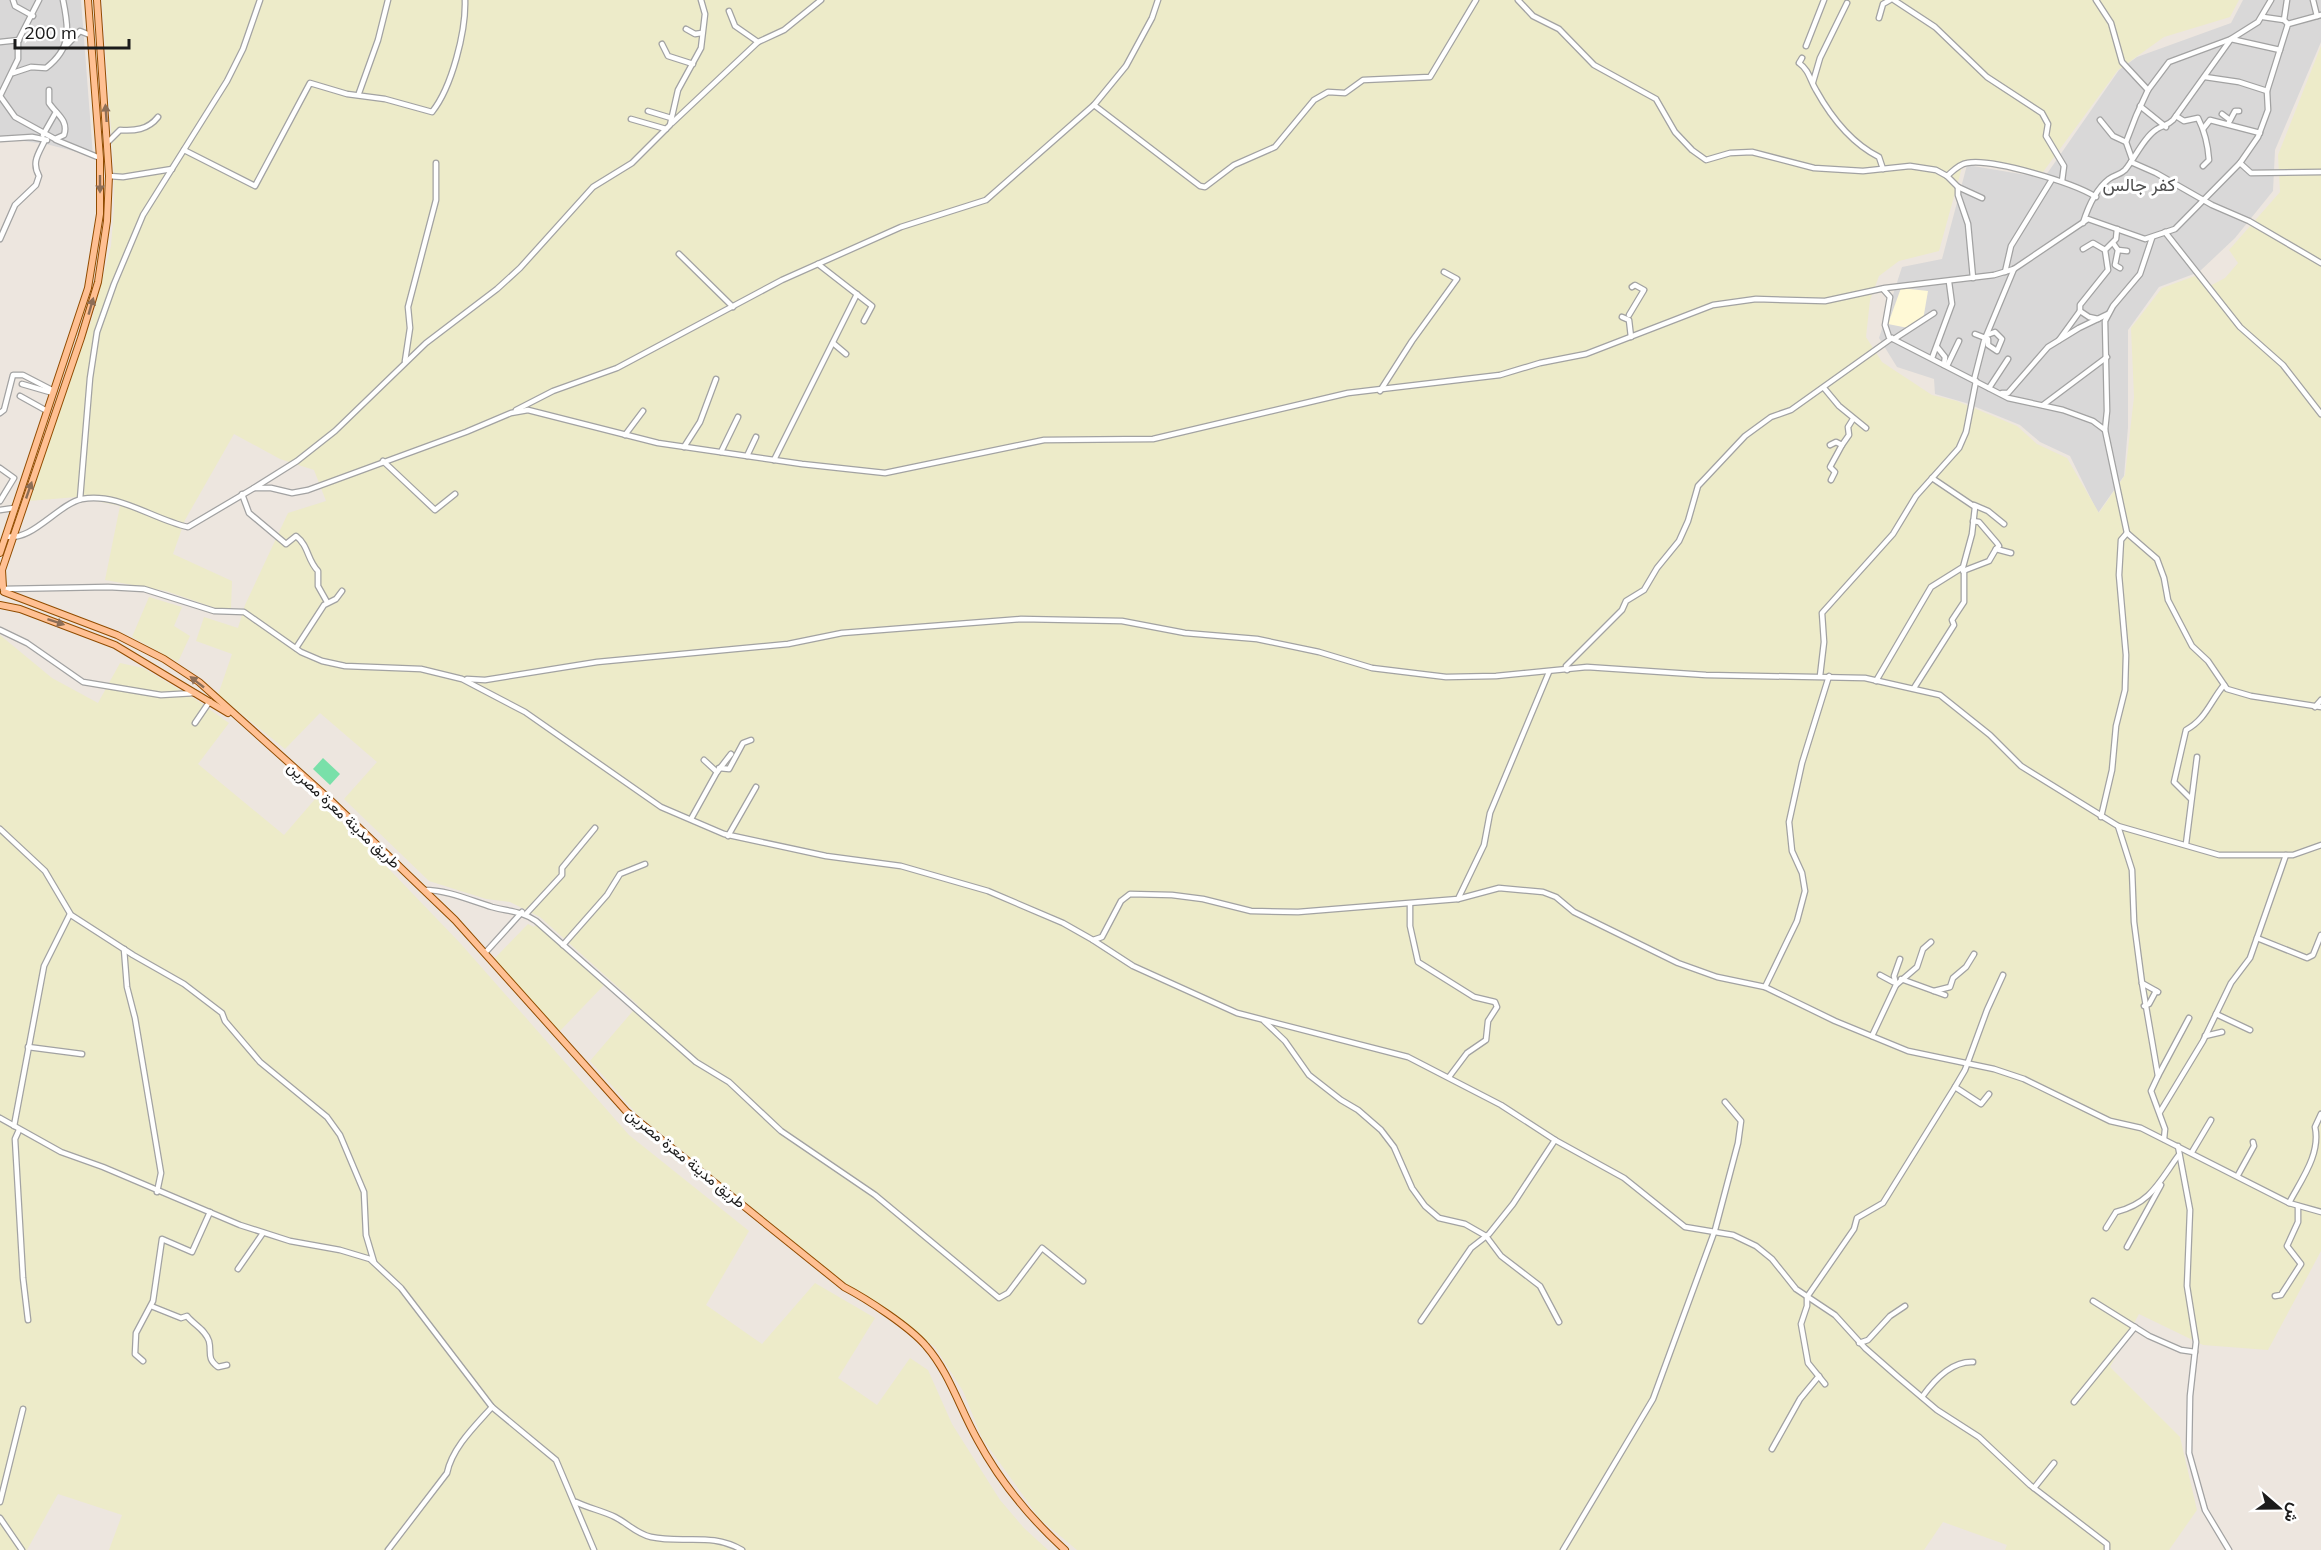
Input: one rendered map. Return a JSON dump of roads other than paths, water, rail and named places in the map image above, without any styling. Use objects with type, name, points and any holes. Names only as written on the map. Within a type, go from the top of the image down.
[{"type":"main road","points":[[0,605],[3,588],[2,570],[14,508],[88,288],[100,214],[100,158],[88,0]]},
{"type":"main road","points":[[0,553],[9,537],[81,338],[98,282],[107,221],[109,176],[98,0]]},
{"type":"main road","name":"طريق مدينة معرة مصرين","points":[[3,588],[117,635],[164,659],[199,682],[241,722],[327,796],[485,953],[626,1111],[844,1287],[859,1295],[926,1345],[940,1366],[978,1440],[1018,1500],[1065,1550]]},
{"type":"main road","name":"طريق مدينة معرة مصرين","points":[[0,605],[21,609],[115,645],[241,722]]},
{"type":"street","points":[[13,0],[15,6],[33,15]]},
{"type":"street","points":[[39,0],[19,39],[18,59],[13,74],[0,96],[15,117],[43,137]]},
{"type":"street","points":[[63,0],[69,27],[66,46]]},
{"type":"street","points":[[80,499],[90,378],[98,332],[143,214],[227,81],[243,49],[260,0]]},
{"type":"street","points":[[359,93],[378,40],[388,0]]},
{"type":"street","points":[[184,150],[253,186],[260,181],[310,83],[346,94],[359,93],[432,112],[450,76],[462,40],[465,0]]},
{"type":"street","points":[[668,127],[678,90],[701,48],[705,14],[701,0]]},
{"type":"street","points":[[9,537],[22,536],[80,499],[112,500],[188,527],[254,488],[321,444],[405,362],[520,268],[593,187],[632,163],[687,106],[709,89],[758,42],[784,30],[821,0]]},
{"type":"street","points":[[254,488],[271,488],[292,493],[308,490],[466,432],[511,413],[553,391],[617,368],[818,264],[900,227],[986,200],[1094,105],[1131,58],[1152,18],[1158,0]]},
{"type":"street","points":[[1094,105],[1200,186],[1205,187],[1234,165],[1275,147],[1308,105],[1328,92],[1346,93],[1358,82],[1370,79],[1430,77],[1476,0]]},
{"type":"street","points":[[1518,0],[1533,16],[1559,29],[1594,65],[1656,99],[1675,132],[1700,157],[1715,159],[1730,153],[1752,152],[1814,168],[1863,171],[1910,166],[1936,170],[1947,176],[1958,187],[1982,198]]},
{"type":"street","points":[[1806,46],[1824,0]]},
{"type":"street","points":[[1879,18],[1883,4],[1892,0],[1935,27],[1987,77],[2042,113],[2048,124],[2046,136],[2064,166],[2062,181]]},
{"type":"street","points":[[2096,0],[2111,23],[2121,62],[2148,90]]},
{"type":"street","points":[[2271,0],[2263,17],[2231,39],[2169,62],[2148,90],[2126,142],[2132,161],[2204,200],[2249,221],[2321,263]]},
{"type":"street","points":[[511,413],[528,410],[625,435],[684,447],[885,472],[1044,440],[1154,439],[1348,393],[1500,375],[1540,363],[1586,354],[1713,305],[1756,299],[1825,301],[1883,289],[1949,282],[2005,272],[2014,269],[2088,219],[2145,239],[2152,238],[2175,229],[2240,163],[2260,134],[2268,110],[2267,92],[2286,22],[2287,0]]},
{"type":"street","points":[[2263,17],[2286,22],[2319,16],[2313,0]]},
{"type":"street","points":[[1813,82],[1820,58],[1848,3]]},
{"type":"street","points":[[729,11],[735,26],[758,42]]},
{"type":"street","points":[[686,29],[695,34],[702,33]]},
{"type":"street","points":[[13,74],[31,67],[46,68],[80,31],[90,35]]},
{"type":"street","points":[[0,42],[19,39]]},
{"type":"street","points":[[2231,39],[2280,50]]},
{"type":"street","points":[[2083,223],[2088,207],[2098,191],[2110,178],[2123,172],[2157,129],[2166,127],[2176,116],[2231,39]]},
{"type":"street","points":[[662,44],[668,56],[693,64]]},
{"type":"street","points":[[1802,58],[1798,63],[1813,82],[1832,117],[1861,145],[1879,157],[1883,169]]},
{"type":"street","points":[[2205,77],[2239,82],[2267,92]]},
{"type":"street","points":[[49,90],[49,104],[62,117],[66,129],[62,137],[55,139]]},
{"type":"street","points":[[2140,106],[2166,127]]},
{"type":"street","points":[[648,111],[671,118]]},
{"type":"street","points":[[2229,122],[2235,111],[2239,111]]},
{"type":"street","points":[[0,239],[15,205],[36,185],[39,176],[34,168],[36,159],[43,137],[56,112]]},
{"type":"street","points":[[2222,114],[2235,129],[2260,134]]},
{"type":"street","points":[[2176,116],[2184,122],[2198,118],[2203,129],[2209,160],[2203,166]]},
{"type":"street","points":[[108,142],[120,130],[132,132],[153,124],[158,117]]},
{"type":"street","points":[[631,119],[668,127]]},
{"type":"street","points":[[2100,120],[2113,136],[2126,142]]},
{"type":"street","points":[[2203,129],[2210,120],[2229,122]]},
{"type":"street","points":[[0,139],[43,137],[55,139],[100,158]]},
{"type":"street","points":[[405,362],[410,328],[408,307],[435,208],[436,163]]},
{"type":"street","points":[[1947,176],[1967,163],[1978,163],[2029,172],[2051,181],[2062,181],[2096,197]]},
{"type":"street","points":[[2240,163],[2251,173],[2321,172]]},
{"type":"street","points":[[109,176],[123,177],[172,168]]},
{"type":"street","points":[[2005,272],[2011,246],[2051,181]]},
{"type":"street","points":[[1958,187],[1958,195],[1968,224],[1973,278]]},
{"type":"street","points":[[2105,250],[2113,243],[2118,229]]},
{"type":"street","points":[[2165,232],[2241,327],[2283,366],[2321,414]]},
{"type":"street","points":[[2152,238],[2140,274],[2113,306],[2105,321],[2107,357],[2105,430],[2127,533],[2157,559],[2164,578],[2168,600],[2192,646],[2208,661],[2227,689],[2251,696],[2318,707],[2321,699]]},
{"type":"street","points":[[2084,249],[2092,243],[2105,250]]},
{"type":"street","points":[[2113,243],[2118,250],[2115,265],[2120,268]]},
{"type":"street","points":[[2059,340],[2080,311],[2080,305],[2108,270],[2105,250]]},
{"type":"street","points":[[2118,250],[2127,251]]},
{"type":"street","points":[[679,254],[733,307]]},
{"type":"street","points":[[818,264],[872,306],[864,321]]},
{"type":"street","points":[[1820,676],[1824,642],[1822,614],[1893,534],[1916,496],[1959,448],[1966,432],[1986,336],[2014,269]]},
{"type":"street","points":[[1380,391],[1412,341],[1457,279],[1444,272]]},
{"type":"street","points":[[1932,358],[1952,304],[1949,282]]},
{"type":"street","points":[[1631,337],[1628,313],[1644,290],[1635,285],[1632,287]]},
{"type":"street","points":[[1883,289],[1890,297],[1885,332],[1893,339],[2008,398],[2043,405],[2093,421],[2105,430]]},
{"type":"street","points":[[774,460],[857,294]]},
{"type":"street","points":[[2080,311],[2089,317],[2098,319]]},
{"type":"street","points":[[1567,670],[1566,666],[1622,610],[1626,601],[1644,590],[1657,568],[1679,541],[1698,486],[1745,436],[1771,417],[1791,410],[1934,313]]},
{"type":"street","points":[[1998,392],[2008,393],[2048,347],[2111,313]]},
{"type":"street","points":[[2071,323],[2074,331]]},
{"type":"street","points":[[1975,334],[1986,336],[1995,332],[2002,339],[1996,351],[1988,345],[1986,336]]},
{"type":"street","points":[[1946,366],[1959,340]]},
{"type":"street","points":[[833,343],[846,354]]},
{"type":"street","points":[[1982,351],[1988,345]]},
{"type":"street","points":[[1937,347],[1945,357],[1946,366]]},
{"type":"street","points":[[2043,405],[2107,357]]},
{"type":"street","points":[[1989,388],[2008,359]]},
{"type":"street","points":[[0,413],[4,410],[14,375],[22,375],[54,392]]},
{"type":"street","points":[[684,447],[700,422],[716,379]]},
{"type":"street","points":[[22,384],[54,392]]},
{"type":"street","points":[[32,387],[22,397],[47,411]]},
{"type":"street","points":[[1824,388],[1831,398],[1866,429]]},
{"type":"street","points":[[625,435],[643,411]]},
{"type":"street","points":[[721,452],[738,417]]},
{"type":"street","points":[[1831,480],[1836,472],[1830,467],[1849,435],[1848,427],[1853,419]]},
{"type":"street","points":[[747,456],[756,436]]},
{"type":"street","points":[[1830,445],[1836,442],[1842,445]]},
{"type":"street","points":[[382,461],[435,510],[455,494]]},
{"type":"street","points":[[0,468],[14,478],[0,503],[3,509],[14,508]]},
{"type":"street","points":[[1932,478],[1974,505],[1988,511],[2004,524]]},
{"type":"street","points":[[242,494],[249,513],[286,544],[296,536],[305,543],[313,566],[318,571],[318,586],[327,602]]},
{"type":"street","points":[[1914,688],[1954,626],[1952,620],[1954,615],[1964,602],[1962,570],[1973,521],[1974,505]]},
{"type":"street","points":[[1876,681],[1931,587],[1962,570],[1989,561],[1999,546],[1979,522],[1973,521]]},
{"type":"street","points":[[2101,817],[2112,770],[2116,726],[2125,690],[2126,655],[2119,575],[2121,540],[2127,533]]},
{"type":"street","points":[[1996,549],[2010,553]]},
{"type":"street","points":[[3,588],[144,589],[214,611],[244,612],[296,648],[322,662],[345,666],[421,669],[462,679],[485,680],[597,662],[777,645],[842,633],[1021,619],[1122,621],[1185,633],[1257,639],[1319,652],[1372,668],[1446,676],[1549,672],[1587,667],[1706,675],[1829,676],[1876,681],[1941,696],[1990,735],[2021,766],[2118,826],[2219,855],[2286,855],[2321,844]]},
{"type":"street","points":[[296,648],[327,602],[336,599],[342,591]]},
{"type":"street","points":[[0,630],[27,643],[83,682],[161,694],[195,693]]},
{"type":"street","points":[[1458,899],[1484,845],[1490,813],[1549,672]]},
{"type":"street","points":[[1765,987],[1797,921],[1805,891],[1803,873],[1792,851],[1789,822],[1802,763],[1829,676]]},
{"type":"street","points":[[462,679],[525,712],[661,807],[728,836],[826,856],[901,866],[988,891],[1063,923],[1093,940],[1115,957],[1237,1013],[1395,1053],[1449,1077],[1624,1178],[1685,1227],[1715,1230],[1733,1235],[1756,1246],[1807,1297],[1835,1315],[1859,1343],[1922,1397],[1979,1437],[2034,1488],[2107,1544],[2107,1550]]},
{"type":"street","points":[[2192,799],[2174,782],[2186,730],[2200,722],[2212,699],[2224,685]]},
{"type":"street","points":[[195,723],[210,702]]},
{"type":"street","points":[[704,760],[718,770],[729,769],[743,742],[751,740]]},
{"type":"street","points":[[691,819],[718,770],[731,754]]},
{"type":"street","points":[[2186,844],[2197,757]]},
{"type":"street","points":[[728,836],[756,787]]},
{"type":"street","points":[[2118,826],[2132,870],[2134,922],[2144,1006],[2158,1076]]},
{"type":"street","points":[[485,953],[562,875],[562,868],[595,828]]},
{"type":"street","points":[[0,829],[45,871],[70,914],[184,984],[222,1013],[225,1021],[260,1062],[327,1117],[340,1135],[364,1192],[366,1235],[374,1262]]},
{"type":"street","points":[[2159,1113],[2205,1036],[2231,983],[2250,958],[2286,855]]},
{"type":"street","points":[[563,945],[607,895],[620,874],[645,864]]},
{"type":"street","points":[[1093,940],[1102,937],[1121,901],[1130,894],[1182,896],[1251,911],[1298,912],[1458,899],[1499,888],[1543,892],[1556,897],[1574,912],[1678,963],[1718,977],[1765,987],[1917,1054],[1994,1069],[2024,1079],[2110,1121],[2141,1128],[2238,1175],[2289,1203],[2321,1212]]},
{"type":"street","points":[[422,890],[441,890],[499,909],[524,913],[696,1062],[729,1082],[781,1131],[875,1195],[999,1298],[1008,1293],[1042,1248],[1083,1281]]},
{"type":"street","points":[[1410,904],[1410,926],[1418,962],[1474,997],[1497,1004],[1487,1024],[1487,1038],[1467,1053],[1449,1077]]},
{"type":"street","points":[[14,1126],[44,966],[70,914]]},
{"type":"street","points":[[2257,938],[2307,958],[2313,955],[2321,935]]},
{"type":"street","points":[[1895,984],[1917,967],[1923,949],[1931,942]]},
{"type":"street","points":[[124,949],[127,987],[135,1018],[161,1173],[157,1192]]},
{"type":"street","points":[[1872,1036],[1895,984],[1900,959]]},
{"type":"street","points":[[1934,991],[1950,987],[1953,978],[1970,961]]},
{"type":"street","points":[[1880,975],[1895,984]]},
{"type":"street","points":[[1825,1384],[1808,1363],[1801,1327],[1807,1297],[1854,1229],[1857,1218],[1883,1203],[1955,1087],[2003,975]]},
{"type":"street","points":[[1901,979],[1945,995]]},
{"type":"street","points":[[2142,984],[2157,991],[2149,1004],[2144,1006]]},
{"type":"street","points":[[2216,1014],[2250,1030]]},
{"type":"street","points":[[2164,1139],[2165,1129],[2151,1091],[2189,1018]]},
{"type":"street","points":[[1264,1021],[1285,1041],[1309,1075],[1367,1117],[1381,1130],[1394,1147],[1412,1188],[1425,1206],[1438,1218],[1465,1224],[1486,1236],[1501,1256],[1543,1290],[1559,1322]]},
{"type":"street","points":[[2205,1036],[2222,1032]]},
{"type":"street","points":[[28,1047],[82,1054]]},
{"type":"street","points":[[1955,1087],[1981,1104],[1989,1094]]},
{"type":"street","points":[[1563,1550],[1653,1399],[1715,1230],[1741,1126],[1737,1115],[1725,1102]]},
{"type":"street","points":[[2289,1203],[2320,1143],[2314,1128],[2321,1114]]},
{"type":"street","points":[[0,1118],[61,1152],[263,1233],[290,1241],[340,1250],[374,1262],[401,1288],[492,1407],[556,1460],[576,1502],[594,1550]]},
{"type":"street","points":[[2192,1152],[2211,1120]]},
{"type":"street","points":[[19,1130],[15,1139],[23,1278],[28,1320]]},
{"type":"street","points":[[1420,1322],[1471,1248],[1486,1236],[1513,1203],[1555,1140]]},
{"type":"street","points":[[2238,1175],[2254,1146],[2253,1142]]},
{"type":"street","points":[[2178,1146],[2178,1156],[2190,1210],[2187,1286],[2196,1341],[2190,1396],[2189,1453],[2205,1510],[2229,1550]]},
{"type":"street","points":[[2127,1247],[2178,1156]]},
{"type":"street","points":[[2106,1228],[2116,1212],[2140,1203],[2162,1183]]},
{"type":"street","points":[[2275,1296],[2281,1295],[2301,1264],[2287,1246],[2298,1222],[2298,1206]]},
{"type":"street","points":[[143,1361],[135,1354],[133,1340],[151,1306],[162,1239],[192,1252],[210,1212]]},
{"type":"street","points":[[238,1269],[263,1233]]},
{"type":"street","points":[[2093,1301],[2134,1327],[2181,1350],[2195,1352]]},
{"type":"street","points":[[151,1306],[181,1318],[187,1316],[204,1332],[209,1342],[208,1358],[218,1367],[227,1365]]},
{"type":"street","points":[[1859,1343],[1868,1340],[1890,1316],[1905,1306]]},
{"type":"street","points":[[2074,1402],[2134,1327]]},
{"type":"street","points":[[1922,1397],[1932,1383],[1946,1370],[1973,1362]]},
{"type":"street","points":[[1772,1449],[1800,1399],[1819,1376]]},
{"type":"street","points":[[388,1550],[447,1473],[450,1461],[468,1434],[492,1407]]},
{"type":"street","points":[[0,1502],[23,1409]]},
{"type":"street","points":[[2034,1488],[2054,1463]]},
{"type":"street","points":[[576,1502],[594,1511],[612,1516],[645,1535],[673,1540],[713,1539],[742,1550]]},
{"type":"street","points":[[0,1518],[22,1550]]},
{"type":"district","name":"كفر جالس","points":[[2139,184]]}]
